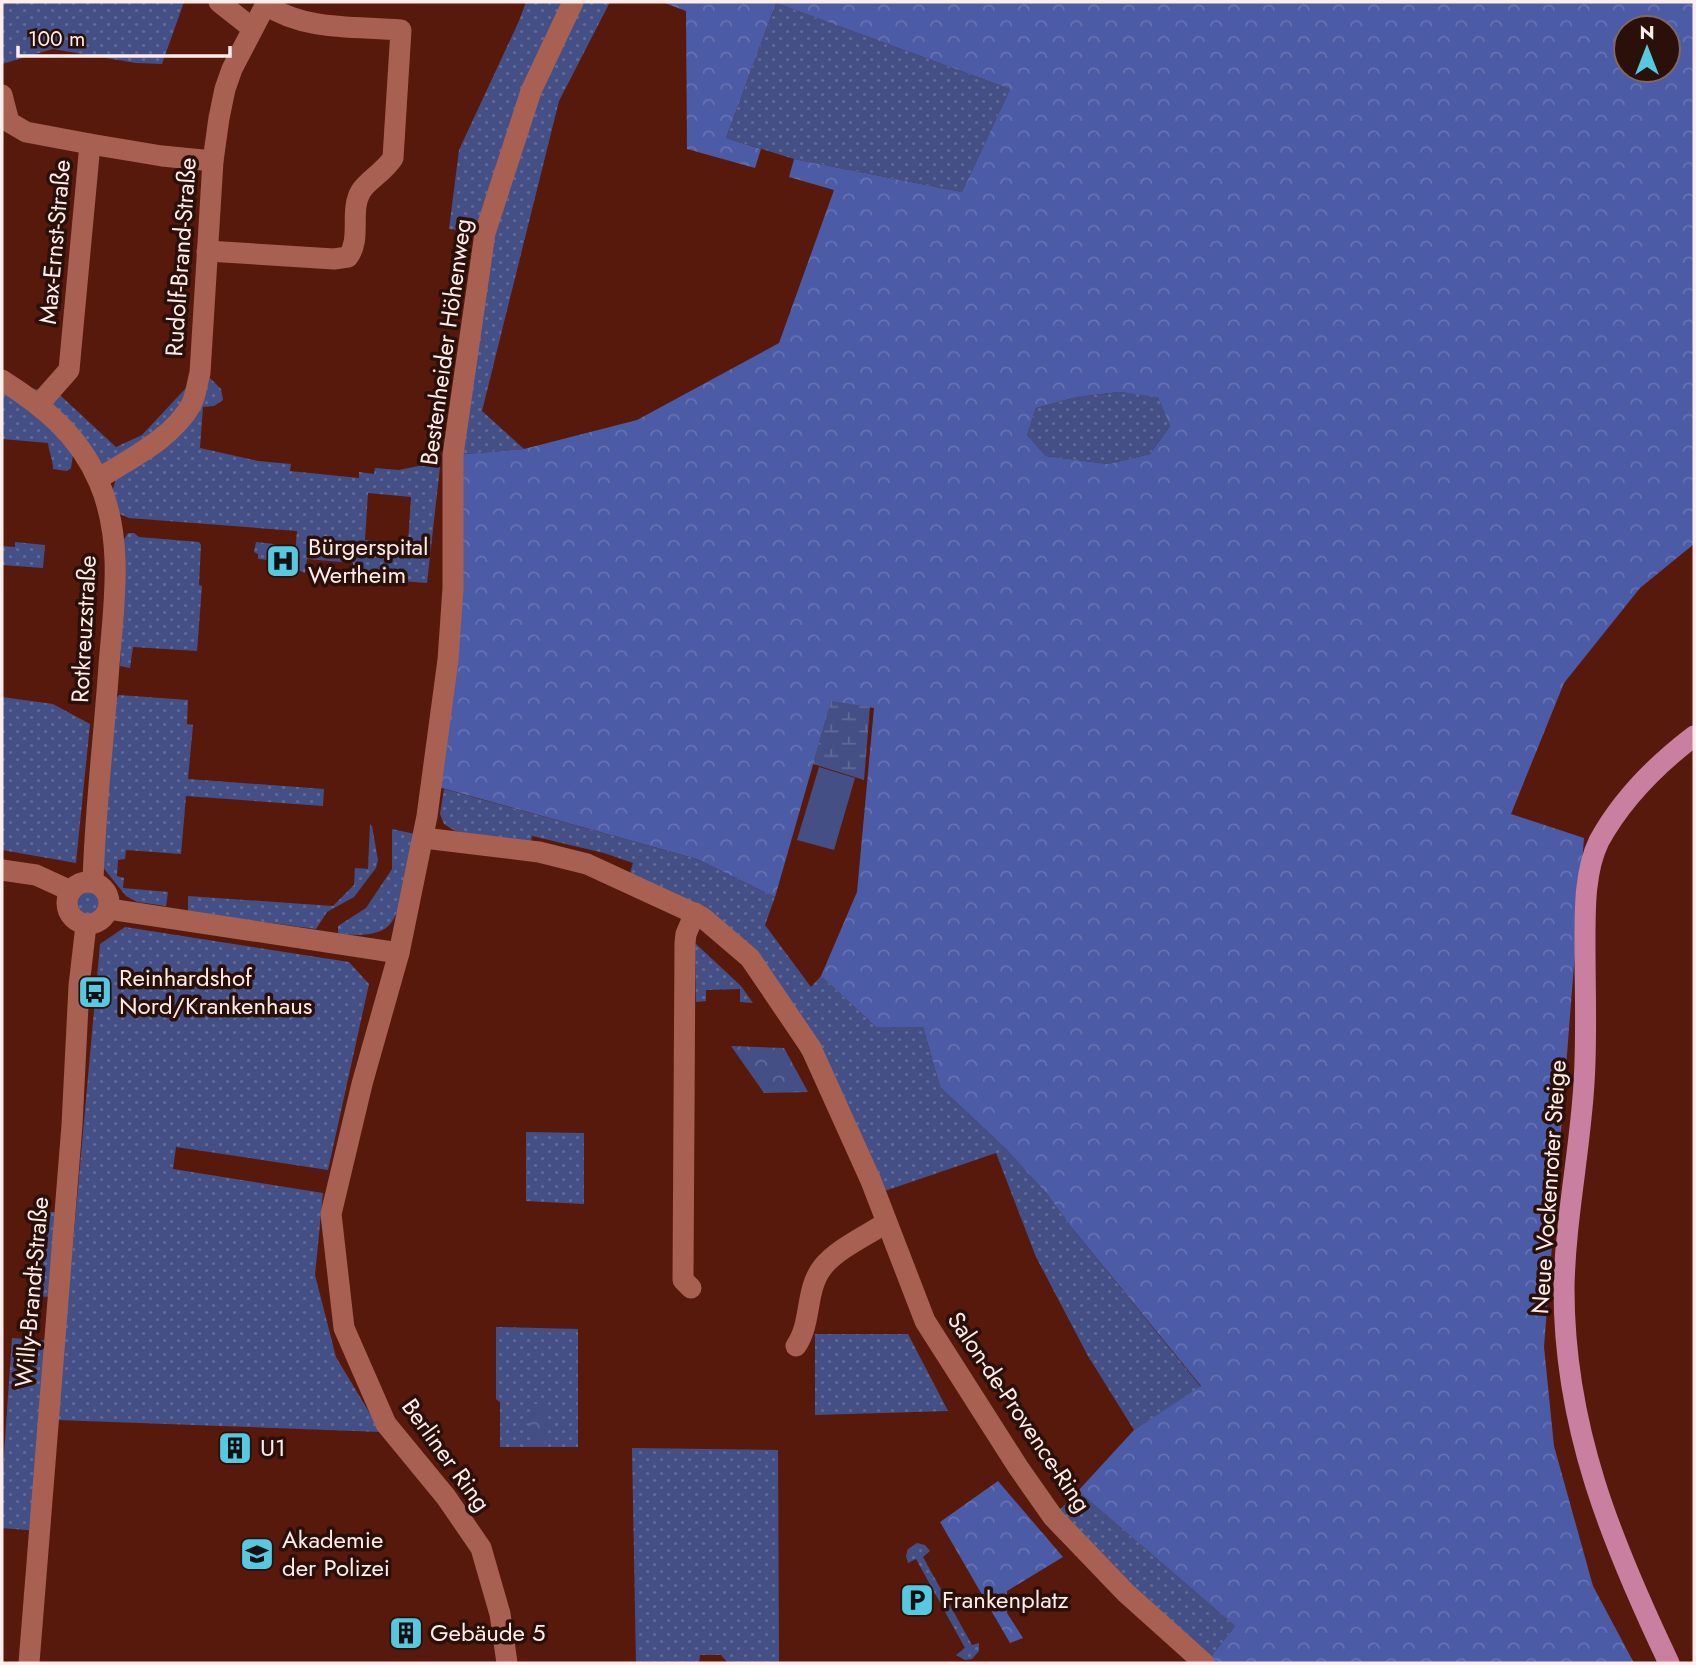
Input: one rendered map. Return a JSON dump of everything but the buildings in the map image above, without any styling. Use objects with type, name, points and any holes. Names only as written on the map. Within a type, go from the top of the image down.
[{"type":"main road","name":"Neue Vockenroter Steige","points":[[1669,1663],[1618,1553],[1590,1473],[1573,1397],[1566,1342],[1564,1287],[1584,1082],[1585,914],[1590,873],[1599,843],[1635,789],[1669,755],[1694,736]]},
{"type":"street","points":[[219,2],[252,28]]},
{"type":"street","name":"Bestenheider Höhenweg","points":[[399,953],[424,838],[448,660],[453,588],[453,455],[485,233],[531,91],[572,2]]},
{"type":"street","points":[[207,251],[334,259],[348,257],[354,248],[358,200],[362,189],[387,167],[393,158],[401,30],[304,23],[282,15],[267,3]]},
{"type":"street","name":"Rudolf-Brand-Straße","points":[[98,479],[146,449],[171,428],[191,404],[200,373],[213,161],[225,89],[252,28],[267,3]]},
{"type":"street","name":"Max-Ernst-Straße","points":[[2,95],[9,122],[26,132],[90,144],[69,370],[40,404]]},
{"type":"street","points":[[90,144],[213,161]]},
{"type":"street","name":"Rotkreuzstraße","points":[[2,380],[40,404],[74,440],[98,479],[113,529],[116,572],[93,882]]},
{"type":"street","name":"Salon-de-Provence-Ring","points":[[424,838],[539,852],[587,864],[695,912],[750,958],[811,1048],[871,1181],[925,1321],[1053,1517],[1126,1593],[1204,1663]]},
{"type":"street","points":[[2,870],[36,875],[71,891]]},
{"type":"street","points":[[93,882],[106,891],[109,909],[101,921],[86,925],[77,922],[69,914],[67,903],[71,891],[82,883],[93,882]]},
{"type":"street","points":[[109,909],[399,953]]},
{"type":"street","points":[[691,1289],[683,1279],[684,1007],[685,934],[695,912]]},
{"type":"street","name":"Willy-Brandt-Straße","points":[[29,1663],[72,1125],[79,986],[86,925]]},
{"type":"street","name":"Berliner Ring","points":[[399,953],[362,1084],[331,1214],[344,1328],[386,1424],[446,1497],[481,1548],[500,1614],[507,1663]]},
{"type":"street","points":[[796,1346],[804,1334],[815,1284],[822,1268],[841,1252],[886,1223]]},
{"type":"green space","points":[[2,2],[184,2],[162,64],[136,63],[53,49],[2,64]]},
{"type":"green space","points":[[526,2],[610,2],[559,101],[482,411],[524,449],[453,455],[484,233],[449,229],[459,150]]},
{"type":"green space","points":[[662,2],[1694,2],[1694,544],[1640,588],[1564,683],[1511,814],[1584,838],[1544,1347],[1554,1446],[1593,1586],[1634,1663],[1214,1663],[1209,1659],[1235,1626],[1078,1491],[1134,1430],[1201,1386],[1047,1194],[1006,1149],[940,1087],[923,1027],[876,1027],[821,976],[857,892],[874,708],[831,702],[775,897],[697,859],[431,785],[453,455],[524,449],[637,420],[779,343],[834,190],[789,177],[794,159],[962,192],[1010,89],[776,3],[726,138],[761,149],[755,168],[687,149],[686,11]],"holes":[[[1119,392],[1158,397],[1170,426],[1150,454],[1108,464],[1046,456],[1027,435],[1036,408],[1077,397]]]},
{"type":"green space","points":[[776,3],[1010,89],[962,192],[794,159],[726,138]]},
{"type":"green space","points":[[200,373],[191,404],[98,479],[2,380],[61,396],[116,447],[142,435]]},
{"type":"green space","points":[[209,377],[221,389],[223,400],[214,406],[203,407],[200,448],[258,461],[291,464],[290,471],[359,478],[359,472],[374,474],[375,468],[399,470],[428,464],[440,467],[427,583],[353,577],[353,563],[307,559],[305,573],[298,570],[294,563],[297,531],[129,518],[117,513],[112,492],[118,472]],"holes":[[[368,493],[411,497],[408,543],[365,540]]]},
{"type":"green space","points":[[2,391],[49,426],[73,455],[71,468],[67,471],[53,469],[48,443],[2,439]]},
{"type":"green space","points":[[1119,392],[1158,396],[1170,426],[1150,454],[1108,464],[1046,456],[1027,435],[1036,408],[1077,397]]},
{"type":"green space","points":[[128,533],[139,537],[199,542],[201,545],[199,585],[202,586],[197,651],[133,647],[130,668],[120,666],[125,564],[123,541]]},
{"type":"green space","points":[[15,542],[45,545],[43,568],[2,565],[2,546],[15,547]]},
{"type":"green space","points":[[256,542],[274,544],[280,548],[281,562],[275,570],[269,571],[269,560],[258,559],[258,554],[254,552]]},
{"type":"green space","points":[[119,695],[188,700],[187,724],[193,725],[188,779],[324,789],[323,806],[186,796],[181,854],[126,850],[125,859],[118,860],[117,876],[124,878],[123,888],[168,892],[166,906],[137,902],[126,896],[101,865],[115,700]]},
{"type":"green space","points":[[2,697],[53,704],[90,724],[76,863],[2,850]]},
{"type":"green space","points":[[831,701],[870,707],[864,780],[813,764]]},
{"type":"green space","points":[[819,767],[855,778],[834,850],[797,840]]},
{"type":"green space","points":[[444,789],[697,859],[775,897],[765,925],[811,987],[821,976],[876,1027],[923,1027],[940,1087],[1006,1149],[1047,1194],[1201,1387],[1134,1430],[1088,1356],[1036,1257],[996,1153],[876,1194],[750,958],[630,873],[633,863],[604,853],[532,836],[530,847],[455,831],[444,824],[440,814]]},
{"type":"green space","points":[[370,824],[378,860],[376,868],[354,897],[327,912],[316,929],[188,912],[188,896],[333,906],[354,885],[355,868],[368,869]]},
{"type":"green space","points":[[392,829],[415,834],[402,899],[392,921],[386,928],[375,933],[338,934],[338,926],[366,908],[392,869]]},
{"type":"green space","points":[[88,890],[97,894],[101,903],[97,912],[88,916],[79,912],[75,903],[79,894]]},
{"type":"green space","points":[[125,927],[349,962],[369,984],[328,1170],[176,1147],[173,1169],[323,1193],[315,1275],[336,1357],[381,1432],[57,1420],[100,944]]},
{"type":"green space","points":[[695,943],[741,986],[753,1003],[740,1002],[740,989],[706,990],[706,1001],[696,1002]]},
{"type":"green space","points":[[731,1046],[784,1048],[808,1092],[764,1093]]},
{"type":"green space","points":[[526,1132],[584,1133],[584,1204],[526,1201]]},
{"type":"green space","points":[[48,1212],[65,1212],[59,1296],[40,1297]]},
{"type":"green space","points":[[496,1327],[578,1329],[578,1447],[500,1447],[500,1402],[496,1399]]},
{"type":"green space","points":[[815,1334],[908,1334],[948,1411],[815,1415]]},
{"type":"green space","points":[[12,1338],[55,1341],[39,1531],[2,1528],[2,1484]]},
{"type":"green space","points":[[530,1404],[545,1404],[546,1447],[530,1447]]},
{"type":"green space","points":[[632,1448],[778,1450],[779,1663],[728,1663],[721,1655],[700,1655],[699,1663],[636,1663]]},
{"type":"green space","points":[[998,1481],[1063,1557],[1007,1591],[1007,1613],[1023,1638],[1010,1643],[940,1522]]},
{"type":"green space","points":[[1078,1491],[1235,1626],[1209,1659],[1053,1517]]},
{"type":"green space","points":[[917,1543],[925,1545],[930,1551],[923,1557],[972,1645],[979,1643],[979,1651],[972,1659],[965,1660],[956,1655],[965,1648],[916,1559],[908,1563],[908,1549]]},
{"type":"place","name":"Bürgerspital Wertheim","points":[[283,561]]},
{"type":"place","name":"Reinhardshof Nord/Krankenhaus","points":[[95,992]]},
{"type":"place","name":"U1","points":[[235,1448]]},
{"type":"place","name":"Akademie der Polizei","points":[[257,1554]]},
{"type":"place","name":"Frankenplatz","points":[[917,1600]]},
{"type":"place","name":"Gebäude 5","points":[[406,1633]]}]
